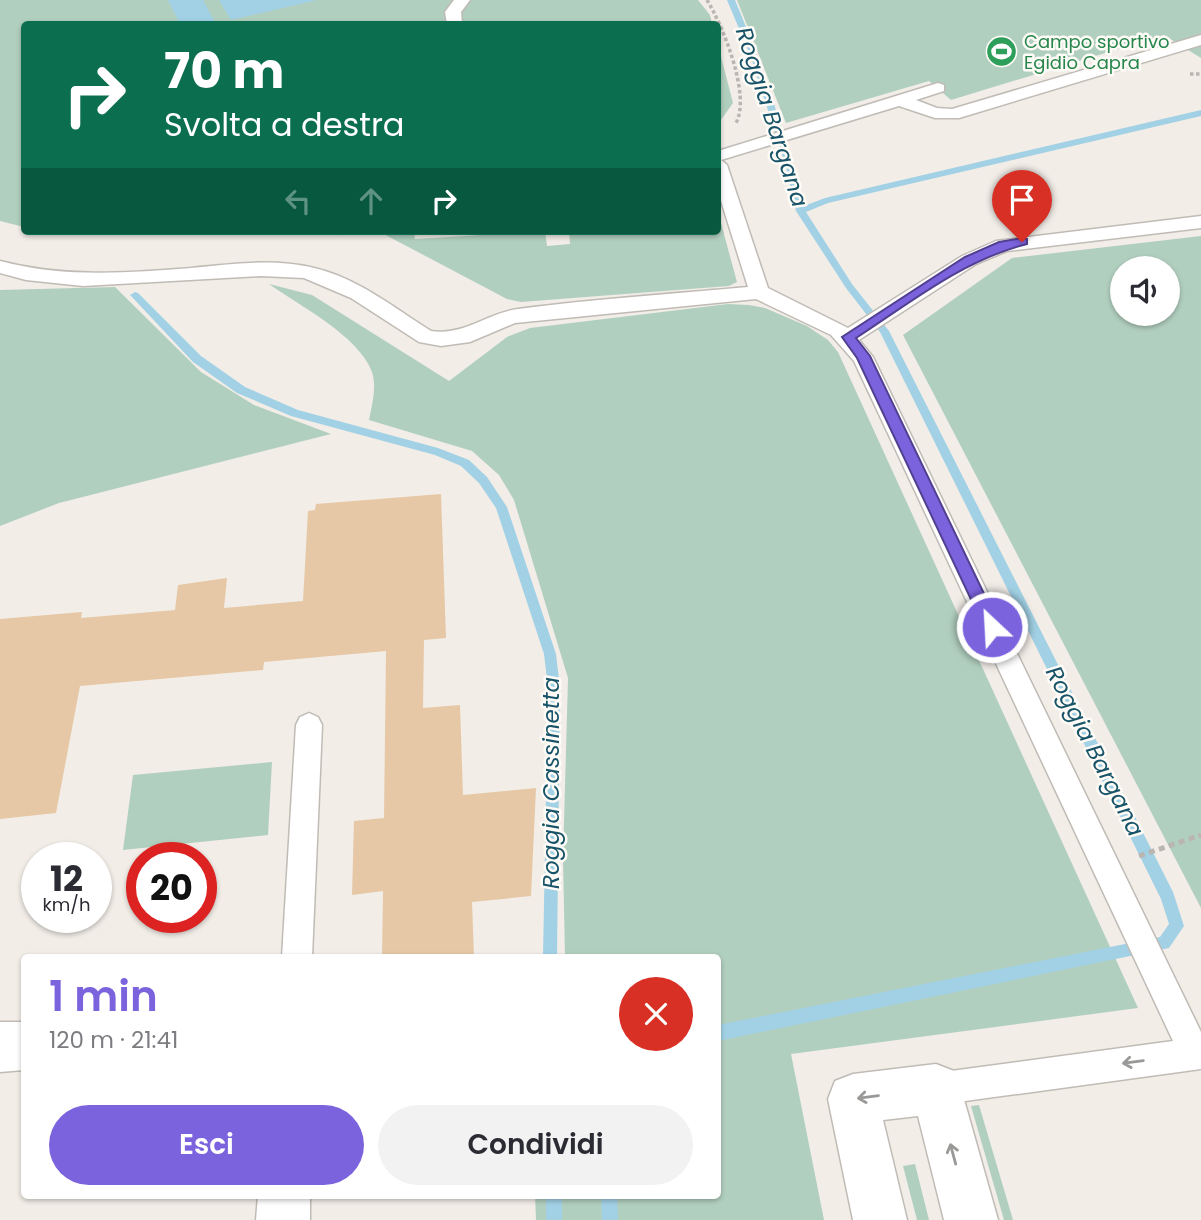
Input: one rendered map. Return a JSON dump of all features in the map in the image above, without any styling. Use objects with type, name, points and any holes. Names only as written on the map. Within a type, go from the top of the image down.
[{"type":"street","points":[[0,1046],[21,1046]]},
{"type":"street","points":[[880,1220],[853,1099],[936,1089],[971,1220]]},
{"type":"street","points":[[283,1220],[284,1199]]},
{"type":"lane","points":[[455,21],[453,12],[462,0]]},
{"type":"lane","points":[[899,100],[934,113],[953,114],[1201,40]]},
{"type":"lane","points":[[721,155],[938,88]]},
{"type":"lane","points":[[721,174],[759,292]]},
{"type":"lane","points":[[857,332],[969,260],[1003,245],[1201,222]]},
{"type":"lane","points":[[0,267],[24,275],[77,279],[265,270],[313,274],[333,281],[426,337],[455,341],[497,320],[515,316],[759,292],[857,332]]},
{"type":"lane","points":[[857,332],[863,356],[1154,968],[1198,1053],[936,1089]]},
{"type":"lane","points":[[297,954],[309,724]]},
{"type":"path","points":[[707,0],[720,21]]},
{"type":"path","points":[[721,26],[743,100],[741,114],[734,126]]},
{"type":"path","points":[[1129,859],[1201,835]]},
{"type":"green space","points":[[0,0],[698,0],[710,15],[711,21],[21,21],[21,226],[0,221]]},
{"type":"green space","name":"Campo sportivo Egidio Capra","points":[[737,0],[1201,0],[1201,58],[1164,35],[951,100],[929,81],[786,123]]},
{"type":"green space","points":[[721,57],[733,103],[721,120]]},
{"type":"green space","points":[[721,223],[737,282],[729,286],[521,302],[507,299],[386,235],[414,235],[415,239],[546,235],[547,246],[570,244],[569,235],[721,235]]},
{"type":"green space","points":[[1201,236],[1201,908],[903,335],[1012,258]]},
{"type":"green space","points":[[269,284],[312,295],[449,381],[507,337],[530,328],[728,304],[765,308],[807,326],[828,340],[838,352],[1138,1008],[791,1054],[824,1220],[536,1220],[535,1199],[721,1199],[721,954],[565,954],[563,858],[568,678],[514,500],[499,475],[472,451],[369,420],[374,396],[372,372],[355,346],[327,323]]},
{"type":"green space","points":[[115,287],[201,372],[254,405],[331,434],[59,503],[0,526],[0,290]]},
{"type":"green space","points":[[272,762],[268,835],[200,842],[126,842],[126,850],[123,850],[133,775]]},
{"type":"green space","points":[[979,1105],[1013,1220],[1004,1220],[971,1106]]},
{"type":"green space","points":[[915,1164],[929,1220],[917,1220],[903,1166]]},
{"type":"water","points":[[168,0],[203,0],[214,21],[178,21]]},
{"type":"water","points":[[219,0],[317,0],[231,20]]},
{"type":"building","points":[[441,494],[446,638],[424,640],[423,708],[460,705],[463,795],[536,788],[531,896],[472,902],[474,954],[382,954],[383,891],[352,895],[354,821],[384,818],[386,651],[264,662],[263,670],[80,686],[56,813],[0,819],[0,619],[82,612],[81,618],[175,610],[178,585],[227,578],[224,608],[303,601],[308,511],[315,510],[316,504]]},
{"type":"waterway","name":"Roggia Bargana","points":[[731,0],[755,57],[801,211]]},
{"type":"waterway","points":[[801,211],[825,201],[1201,113]]},
{"type":"waterway","name":"Roggia Bargana","points":[[721,1032],[1164,943],[1177,926],[1168,897],[884,331],[849,286],[801,211]]},
{"type":"waterway","name":"Roggia Cassinetta","points":[[135,295],[197,359],[241,390],[295,413],[438,452],[465,463],[483,480],[501,507],[550,654],[554,688],[550,954]]},
{"type":"waterway","name":"Roggia Cassinetta","points":[[554,1199],[554,1220]]},
{"type":"waterway","name":"Roggia Bargana","points":[[609,1199],[610,1220]]},
{"type":"place","name":"Campo sportivo Egidio Capra","points":[[1001,52]]},
{"type":"route","points":[[992,627],[863,356],[848,337],[969,260],[1003,245],[1022,242]]}]
